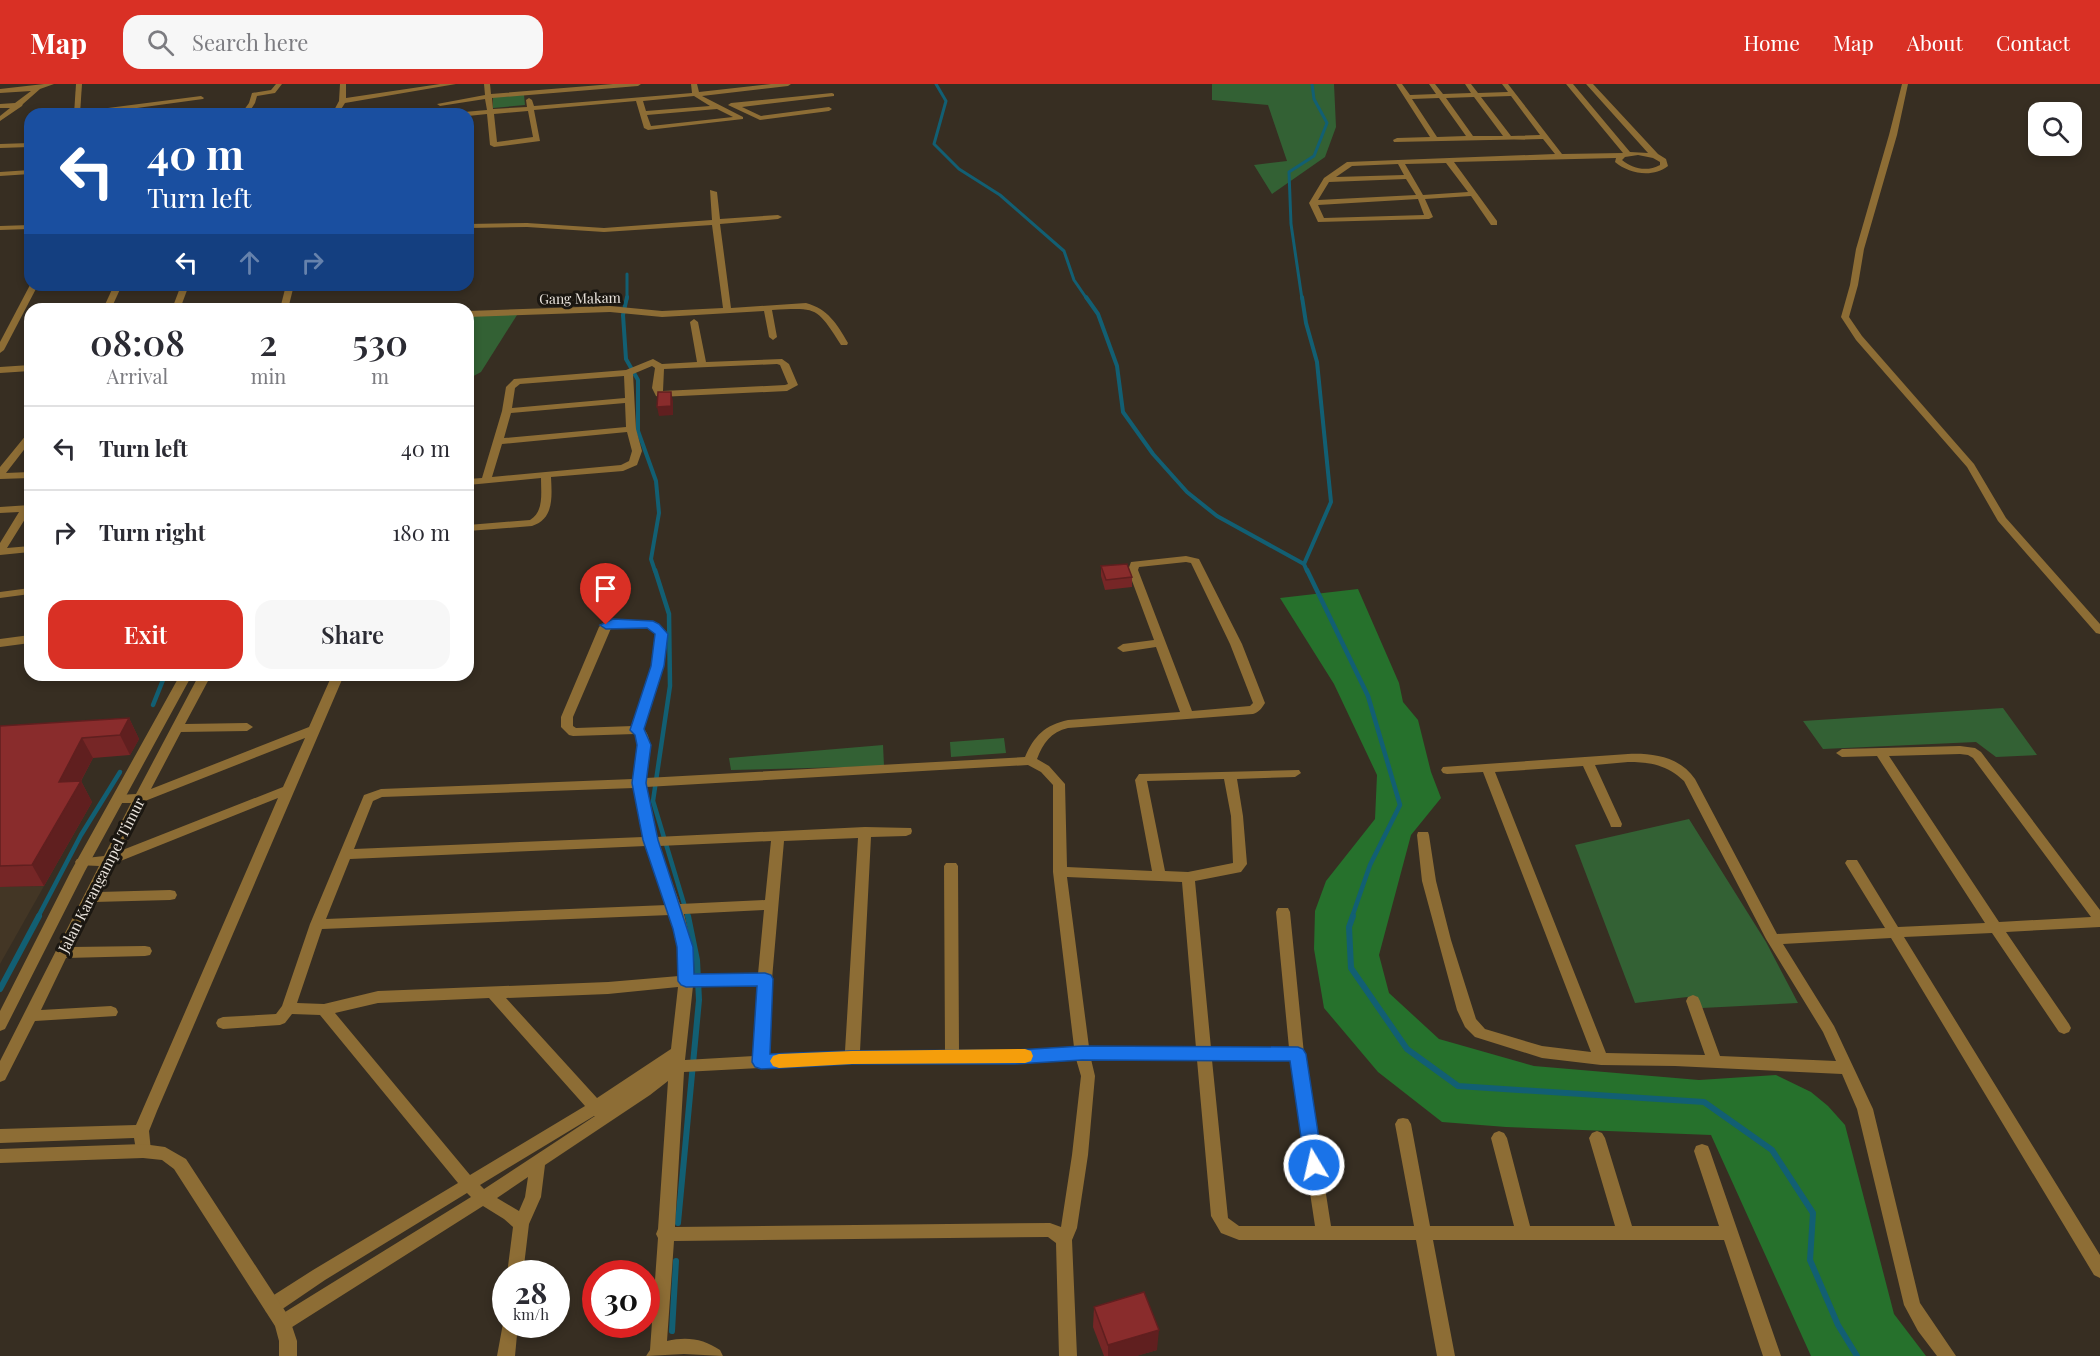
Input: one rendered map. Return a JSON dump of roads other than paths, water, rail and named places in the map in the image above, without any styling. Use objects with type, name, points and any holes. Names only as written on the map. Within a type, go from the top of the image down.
[{"type":"street","points":[[0,91],[38,88],[51,84]]},
{"type":"street","points":[[78,108],[81,84]]},
{"type":"street","points":[[248,108],[255,91],[273,92],[279,84]]},
{"type":"street","points":[[338,108],[342,99],[343,84]]},
{"type":"street","points":[[342,99],[430,84]]},
{"type":"street","points":[[342,99],[453,84]]},
{"type":"street","points":[[488,84],[494,145],[500,146],[537,139],[528,93]]},
{"type":"street","points":[[497,84],[498,95]]},
{"type":"street","points":[[440,104],[498,95],[638,84]]},
{"type":"street","points":[[639,99],[648,128],[741,118],[696,94],[694,84]]},
{"type":"street","points":[[474,113],[711,93],[788,84]]},
{"type":"street","points":[[1399,84],[1436,139]]},
{"type":"street","points":[[1432,84],[1471,138]]},
{"type":"street","points":[[1468,84],[1508,137]]},
{"type":"street","points":[[1505,84],[1558,153]]},
{"type":"street","points":[[1569,84],[1623,155]]},
{"type":"street","points":[[1589,84],[1655,156],[1662,160],[1664,166],[1649,171],[1626,167],[1619,162],[1623,155]]},
{"type":"street","points":[[1905,84],[1893,135],[1860,249],[1854,285],[1845,317],[1859,338],[1971,466],[2002,519],[2100,631]]},
{"type":"street","points":[[0,119],[38,88]]},
{"type":"street","points":[[711,93],[760,118],[829,109]]},
{"type":"street","points":[[1408,97],[1513,94]]},
{"type":"street","points":[[733,106],[832,95]]},
{"type":"street","points":[[124,108],[201,98]]},
{"type":"street","points":[[0,106],[20,105]]},
{"type":"street","points":[[642,113],[718,107]]},
{"type":"street","points":[[1397,140],[1546,137]]},
{"type":"street","points":[[0,146],[24,145]]},
{"type":"street","points":[[1313,203],[1327,180],[1350,164],[1558,153],[1655,156]]},
{"type":"street","points":[[1449,160],[1494,223]]},
{"type":"street","points":[[1313,203],[1321,220],[1429,217],[1420,196],[1400,162]]},
{"type":"street","points":[[0,174],[24,172]]},
{"type":"street","points":[[1327,180],[1409,177]]},
{"type":"street","points":[[713,192],[727,309]]},
{"type":"street","points":[[1313,203],[1473,194]]},
{"type":"street","points":[[474,226],[527,225],[604,230],[778,217]]},
{"type":"street","points":[[0,228],[24,227]]},
{"type":"street","points":[[0,234],[24,233]]},
{"type":"street","points":[[0,351],[24,304]]},
{"type":"street","name":"Gang Makam","points":[[474,314],[621,310],[662,314],[806,306],[818,309],[825,315],[843,343]]},
{"type":"street","points":[[766,307],[773,338]]},
{"type":"street","points":[[694,322],[702,364]]},
{"type":"street","points":[[486,481],[507,411],[511,387],[517,381],[631,371],[653,362],[660,367],[779,361],[784,364],[793,385],[791,388],[664,395],[657,392],[660,367]]},
{"type":"street","points":[[0,370],[24,368]]},
{"type":"street","points":[[474,482],[546,477],[623,468],[634,463],[637,451],[631,429],[628,400],[631,371]]},
{"type":"street","points":[[507,411],[628,400]]},
{"type":"street","points":[[498,442],[631,429]]},
{"type":"street","points":[[0,475],[24,444]]},
{"type":"street","points":[[0,475],[24,475]]},
{"type":"street","points":[[474,528],[532,523],[540,520],[543,516],[546,497],[546,477]]},
{"type":"street","points":[[0,510],[24,508]]},
{"type":"street","points":[[0,551],[24,514]]},
{"type":"street","points":[[0,551],[24,549]]},
{"type":"street","points":[[1030,761],[1037,742],[1045,732],[1057,726],[1188,716],[1253,710],[1259,703],[1236,644],[1195,561],[1191,559],[1133,566],[1188,716]]},
{"type":"street","points":[[0,595],[24,592]]},
{"type":"street","points":[[637,730],[657,666],[661,634],[655,626],[649,624],[609,623],[604,627],[567,717],[567,728],[578,733],[637,730],[641,733],[644,745],[644,782],[654,840],[678,911],[685,947],[687,981],[678,1061],[656,1355]]},
{"type":"street","points":[[0,643],[24,640]]},
{"type":"street","points":[[1123,648],[1161,644]]},
{"type":"street","name":"Jalan Karangampel Timur","points":[[0,1025],[82,862],[183,681]]},
{"type":"street","name":"Jalan Karangampel Timur","points":[[0,1076],[202,681]]},
{"type":"street","points":[[143,1151],[141,1131],[335,681]]},
{"type":"street","points":[[178,728],[247,727]]},
{"type":"street","points":[[118,799],[140,798],[314,729]]},
{"type":"street","points":[[1842,753],[1971,751],[1977,755],[2100,921]]},
{"type":"street","points":[[1880,752],[2064,1028]]},
{"type":"street","points":[[1447,770],[1647,758],[1669,761],[1683,771],[1699,796],[1773,939],[1829,1030],[1865,1110],[1912,1305],[1947,1356]]},
{"type":"street","points":[[223,1023],[280,1019],[288,1008],[317,924],[368,798],[374,794],[1030,761],[1046,769],[1059,784],[1060,872],[1082,1053],[1088,1076],[1069,1228],[1064,1240],[1068,1356]]},
{"type":"street","points":[[1587,762],[1616,824]]},
{"type":"street","points":[[1487,768],[1601,1059]]},
{"type":"street","points":[[1159,874],[1142,778],[1145,776],[1295,773]]},
{"type":"street","points":[[1060,872],[1159,874],[1188,877],[1230,872],[1240,864],[1237,816],[1230,776]]},
{"type":"street","points":[[82,862],[108,861],[287,790]]},
{"type":"street","points":[[346,854],[906,831]]},
{"type":"street","points":[[852,1058],[865,832]]},
{"type":"street","points":[[1423,835],[1434,904],[1464,1010],[1470,1023],[1480,1033],[1532,1050],[1601,1059],[1846,1068]]},
{"type":"street","points":[[761,1062],[765,979],[778,836]]},
{"type":"street","points":[[1852,863],[2100,1270]]},
{"type":"street","points":[[951,866],[952,1057]]},
{"type":"street","points":[[1188,877],[1221,1223],[1228,1229],[1239,1233],[1730,1233]]},
{"type":"street","points":[[90,897],[170,895]]},
{"type":"street","points":[[317,924],[678,911],[771,905]]},
{"type":"street","points":[[1283,912],[1298,1054],[1324,1232]]},
{"type":"street","points":[[1773,939],[2100,921]]},
{"type":"street","points":[[62,953],[145,951]]},
{"type":"street","points":[[288,1008],[324,1010],[378,997],[494,994],[687,981],[765,979]]},
{"type":"street","points":[[494,994],[600,1112]]},
{"type":"street","points":[[1694,1001],[1715,1062]]},
{"type":"street","points":[[324,1010],[408,1108],[469,1185],[483,1198],[510,1214],[521,1224]]},
{"type":"street","points":[[30,1016],[111,1012]]},
{"type":"street","points":[[678,1061],[696,1064],[852,1058],[1015,1057],[1082,1053],[1298,1054]]},
{"type":"street","points":[[273,1306],[319,1275],[469,1185],[600,1112],[645,1091],[678,1061]]},
{"type":"street","points":[[283,1323],[483,1198],[538,1160],[600,1112]]},
{"type":"street","points":[[1403,1124],[1446,1356]]},
{"type":"street","points":[[0,1136],[141,1131]]},
{"type":"street","points":[[1500,1138],[1524,1234]]},
{"type":"street","points":[[1597,1138],[1626,1234]]},
{"type":"street","points":[[0,1156],[143,1151],[165,1155],[180,1164],[283,1323],[288,1349]]},
{"type":"street","points":[[1702,1151],[1772,1356]]},
{"type":"street","points":[[517,1260],[521,1224],[533,1197],[538,1160]]},
{"type":"street","points":[[664,1234],[1050,1230],[1064,1240]]},
{"type":"street","points":[[506,1356],[508,1338]]},
{"type":"street","points":[[656,1355],[668,1349],[690,1346],[700,1348],[714,1356]]},
{"type":"waterway","points":[[936,84],[946,101],[934,144],[959,169],[1000,195],[1064,251],[1074,280],[1087,299]]},
{"type":"waterway","points":[[1302,299],[1291,224],[1289,172],[1314,156],[1327,123],[1314,99],[1312,84]]},
{"type":"waterway","points":[[627,274],[627,297]]},
{"type":"waterway","points":[[627,297],[623,315],[626,359],[638,380],[638,431],[656,481],[659,513],[651,559],[655,571]]},
{"type":"waterway","points":[[1086,297],[1098,314],[1117,366],[1123,412],[1153,454],[1187,492],[1217,516],[1304,564]]},
{"type":"waterway","points":[[1302,297],[1306,323],[1317,362],[1331,502],[1304,564]]},
{"type":"waterway","points":[[1304,564],[1307,571]]},
{"type":"waterway","points":[[655,570],[669,614],[670,686],[653,801],[688,917]]},
{"type":"waterway","points":[[1307,570],[1368,696],[1400,805],[1370,865],[1352,917]]},
{"type":"waterway","points":[[153,705],[163,681]]},
{"type":"waterway","points":[[38,917],[81,835],[120,772]]},
{"type":"waterway","points":[[0,989],[39,916]]},
{"type":"waterway","points":[[678,1223],[699,1000],[697,960],[688,916]]},
{"type":"waterway","points":[[1353,916],[1349,927],[1351,968],[1407,1049],[1458,1086],[1704,1102],[1772,1150],[1813,1213],[1810,1260],[1838,1325],[1857,1356]]},
{"type":"waterway","points":[[672,1331],[676,1261]]}]
